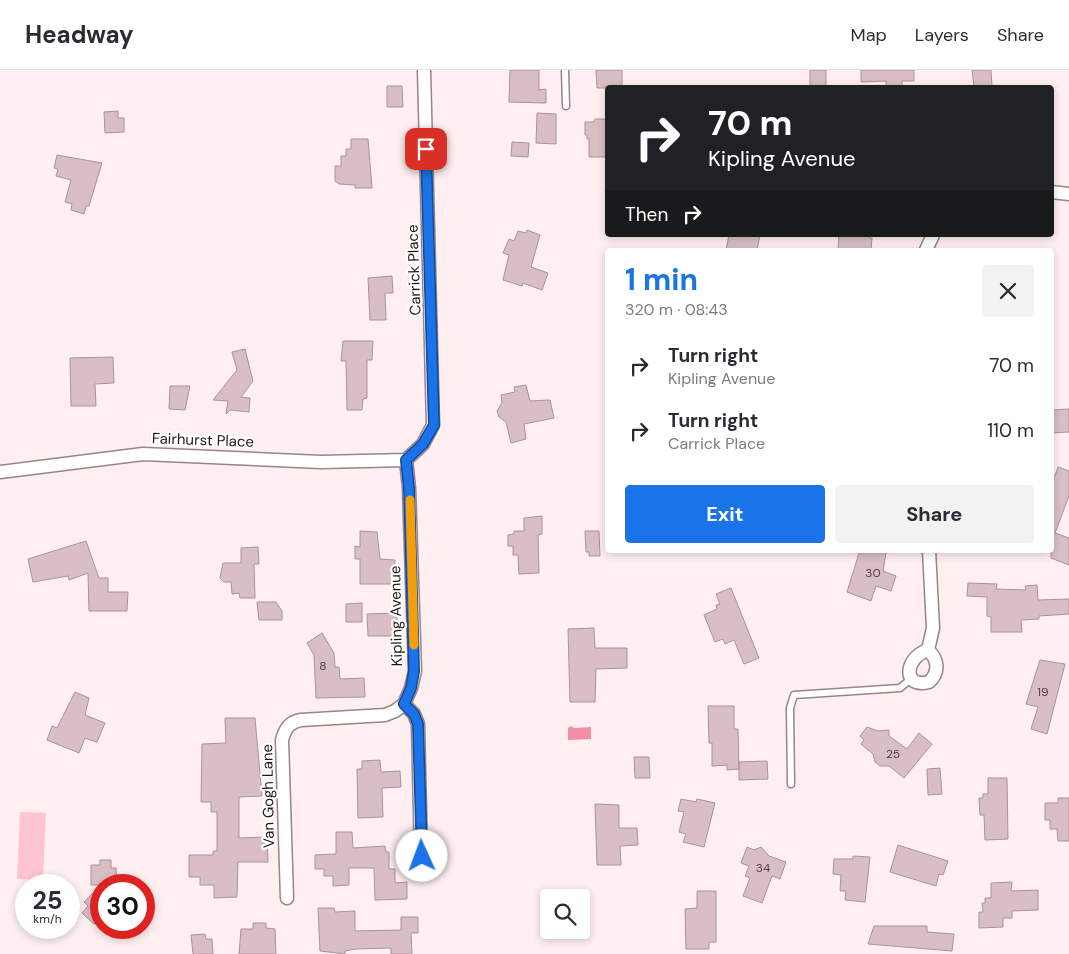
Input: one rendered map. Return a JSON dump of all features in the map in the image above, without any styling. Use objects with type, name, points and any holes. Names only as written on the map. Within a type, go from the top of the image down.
[{"type":"street","name":"Carrick Place","points":[[406,460],[423,444],[434,425],[424,70]]},
{"type":"street","points":[[1054,192],[1069,194]]},
{"type":"street","name":"Fairhurst Place","points":[[0,472],[143,454],[322,462],[406,460]]},
{"type":"street","name":"Kipling Avenue","points":[[404,704],[411,688],[414,671],[409,488],[406,460]]},
{"type":"street","points":[[928,650],[915,656],[910,662],[908,672],[912,678],[924,683],[934,678],[936,662],[928,650],[933,628],[929,553]]},
{"type":"street","points":[[404,704],[414,714],[418,724],[422,856]]},
{"type":"street","name":"Van Gogh Lane","points":[[287,898],[282,740],[284,732],[295,721],[385,715],[395,711],[404,704]]},
{"type":"lane","points":[[565,70],[566,106]]},
{"type":"lane","points":[[791,784],[790,708],[794,696],[900,688],[912,678]]},
{"type":"shaded area","points":[[571,726],[574,728],[591,727],[591,739],[568,740],[568,728]]},
{"type":"shaded area","points":[[20,812],[46,813],[43,874],[17,874]]},
{"type":"building","points":[[510,70],[539,70],[539,90],[546,89],[546,103],[509,102]]},
{"type":"building","points":[[596,70],[622,70],[622,85],[605,85],[605,88],[597,88]]},
{"type":"building","points":[[810,70],[826,70],[826,85],[810,85]]},
{"type":"building","points":[[861,70],[914,70],[914,81],[902,81],[902,85],[886,85],[886,81],[861,82]]},
{"type":"building","points":[[972,70],[991,70],[992,85],[974,85]]},
{"type":"building","points":[[387,86],[402,86],[403,107],[387,107]]},
{"type":"building","points":[[118,111],[118,118],[124,118],[124,132],[105,133],[104,112]]},
{"type":"building","points":[[537,113],[556,114],[556,144],[536,143]]},
{"type":"building","points":[[595,119],[605,119],[605,157],[589,157],[589,139],[585,135],[585,122],[594,122]]},
{"type":"building","points":[[351,139],[368,139],[372,188],[355,188],[355,185],[339,184],[335,181],[335,166],[341,166],[341,156],[346,156],[346,149],[351,149]]},
{"type":"building","points":[[512,142],[529,143],[528,157],[511,156]]},
{"type":"building","points":[[57,155],[102,163],[89,206],[86,206],[84,214],[71,210],[72,204],[65,202],[71,180],[56,176],[58,169],[54,168]]},
{"type":"building","points":[[527,230],[540,235],[531,267],[548,273],[542,290],[523,283],[522,286],[503,280],[509,255],[503,253],[509,239],[514,241],[518,231],[526,233]]},
{"type":"building","points":[[729,237],[760,237],[757,248],[726,248]]},
{"type":"building","points":[[839,237],[872,238],[871,248],[838,248]]},
{"type":"building","points":[[392,276],[393,293],[385,293],[386,320],[370,320],[368,278]]},
{"type":"building","points":[[343,341],[373,341],[372,360],[367,360],[367,398],[363,399],[362,410],[347,410],[346,361],[341,361]]},
{"type":"building","points":[[245,349],[253,381],[241,397],[250,398],[249,412],[230,410],[226,414],[228,401],[213,400],[237,370],[232,352]]},
{"type":"building","points":[[113,357],[114,383],[95,384],[96,406],[71,406],[70,358]]},
{"type":"building","points":[[526,385],[530,401],[550,400],[554,418],[524,424],[526,439],[511,443],[506,422],[499,417],[497,411],[502,403],[501,395],[515,392],[514,387]]},
{"type":"building","points":[[170,386],[190,386],[185,410],[169,409]]},
{"type":"building","points":[[1069,409],[1069,432],[1054,433],[1054,410]]},
{"type":"building","points":[[1058,467],[1069,471],[1069,496],[1055,533],[1069,538],[1069,565],[1051,558],[1051,553],[1054,553],[1055,476]]},
{"type":"building","points":[[542,516],[542,534],[538,535],[539,573],[519,574],[518,555],[513,555],[513,546],[508,546],[508,535],[514,534],[514,531],[524,531],[524,518]]},
{"type":"building","points":[[360,531],[377,532],[380,559],[395,560],[394,584],[360,584],[360,559],[355,559],[355,546],[360,547]]},
{"type":"building","points":[[585,531],[599,531],[600,556],[589,556],[589,552],[586,552]]},
{"type":"building","points":[[86,541],[99,578],[108,578],[108,592],[128,592],[127,611],[89,611],[88,573],[69,580],[68,576],[33,582],[28,559]]},
{"type":"building","points":[[258,547],[259,564],[254,564],[255,598],[240,598],[239,593],[232,594],[231,582],[224,582],[220,578],[223,563],[241,563],[241,548]]},
{"type":"building","points":[[859,553],[886,553],[883,571],[896,576],[891,591],[876,586],[871,601],[847,592]]},
{"type":"building","points":[[968,583],[997,584],[996,589],[1026,590],[1025,586],[1037,585],[1038,600],[1069,599],[1069,614],[1039,616],[1039,619],[1021,620],[1022,632],[991,632],[991,617],[987,616],[987,597],[967,596]]},
{"type":"building","points":[[731,588],[759,658],[744,664],[734,640],[725,644],[723,639],[715,642],[704,615],[717,609],[716,605],[720,604],[716,594]]},
{"type":"building","points":[[257,602],[276,602],[282,611],[282,620],[259,620]]},
{"type":"building","points":[[362,603],[362,622],[346,622],[346,604]]},
{"type":"building","points":[[397,613],[397,636],[368,636],[367,614]]},
{"type":"building","points":[[594,628],[595,648],[627,648],[627,668],[596,669],[595,702],[570,702],[568,629]]},
{"type":"building","points":[[322,633],[334,653],[335,667],[339,667],[340,679],[364,678],[365,697],[316,698],[314,655],[307,643]]},
{"type":"building","points":[[1040,660],[1065,664],[1047,734],[1031,729],[1038,707],[1026,704]]},
{"type":"building","points":[[75,692],[89,698],[85,715],[105,723],[97,742],[85,738],[79,753],[47,740],[52,726],[57,728]]},
{"type":"building","points":[[708,706],[734,706],[734,729],[738,729],[739,769],[727,770],[727,765],[712,766],[712,743],[709,743]]},
{"type":"building","points":[[225,718],[255,718],[262,796],[239,797],[239,838],[267,837],[268,862],[238,862],[237,897],[214,898],[214,885],[200,885],[200,877],[189,877],[189,855],[213,855],[213,851],[217,851],[217,812],[211,812],[211,802],[201,802],[202,744],[226,743]]},
{"type":"building","points":[[867,727],[878,731],[889,730],[889,736],[907,749],[919,733],[932,744],[904,778],[889,766],[880,766],[875,762],[873,754],[861,744],[864,740],[860,736]]},
{"type":"building","points":[[634,757],[649,757],[650,778],[635,778]]},
{"type":"building","points":[[380,760],[381,772],[400,771],[401,787],[382,788],[383,817],[358,818],[357,769],[362,769],[362,761]]},
{"type":"building","points":[[767,761],[768,779],[739,780],[739,762]]},
{"type":"building","points":[[940,768],[942,794],[928,795],[927,769]]},
{"type":"building","points":[[988,778],[1007,778],[1008,839],[985,840],[984,815],[980,815],[979,798],[983,798],[983,794],[988,794]]},
{"type":"building","points":[[1058,798],[1069,798],[1069,841],[1058,841],[1057,829],[1050,829],[1050,820],[1045,820],[1045,803],[1058,803]]},
{"type":"building","points":[[681,799],[696,802],[697,799],[715,803],[704,847],[683,842],[686,834],[679,832],[684,812],[678,811]]},
{"type":"building","points":[[595,804],[619,805],[619,828],[637,828],[638,845],[620,846],[621,865],[597,865]]},
{"type":"building","points":[[336,832],[352,832],[353,848],[385,846],[386,852],[389,852],[389,869],[395,869],[395,883],[407,882],[407,899],[375,900],[374,868],[349,868],[349,885],[333,886],[333,876],[324,876],[324,869],[315,869],[315,855],[336,854]]},
{"type":"building","points":[[898,845],[948,861],[943,875],[939,874],[936,886],[890,872]]},
{"type":"building","points":[[747,847],[754,850],[761,847],[769,856],[786,862],[780,879],[772,876],[762,903],[743,896],[750,878],[745,876],[749,866],[741,863]]},
{"type":"building","points":[[853,856],[870,857],[865,902],[845,900],[846,891],[840,891],[841,875],[833,874],[834,859],[853,859]]},
{"type":"building","points":[[100,860],[111,860],[111,868],[116,868],[116,874],[91,874],[91,865],[100,865]]},
{"type":"building","points":[[1012,882],[1011,891],[1038,890],[1038,910],[1012,911],[1012,918],[1003,918],[1003,927],[979,928],[979,912],[983,912],[982,903],[985,903],[985,898],[991,898],[991,883]]},
{"type":"building","points":[[697,891],[716,891],[716,942],[709,942],[709,949],[686,949],[685,909],[697,908]]},
{"type":"building","points":[[90,896],[90,920],[82,913],[88,906],[84,902]]},
{"type":"building","points":[[318,908],[334,908],[335,912],[355,911],[355,931],[401,930],[401,917],[418,917],[418,933],[411,933],[412,954],[391,954],[391,948],[356,949],[345,951],[345,954],[320,951]]},
{"type":"building","points":[[253,923],[266,923],[266,928],[275,929],[276,954],[239,954],[241,929],[253,929]]},
{"type":"building","points":[[874,926],[927,926],[927,932],[954,934],[952,951],[868,944]]},
{"type":"building","points":[[205,934],[206,939],[212,939],[213,954],[193,954],[191,935]]},
{"type":"slow traffic","points":[[410,500],[414,645]]},
{"type":"route","points":[[422,856],[418,724],[414,714],[404,704],[411,688],[414,671],[409,488],[406,460],[423,444],[434,425],[426,149]]}]
